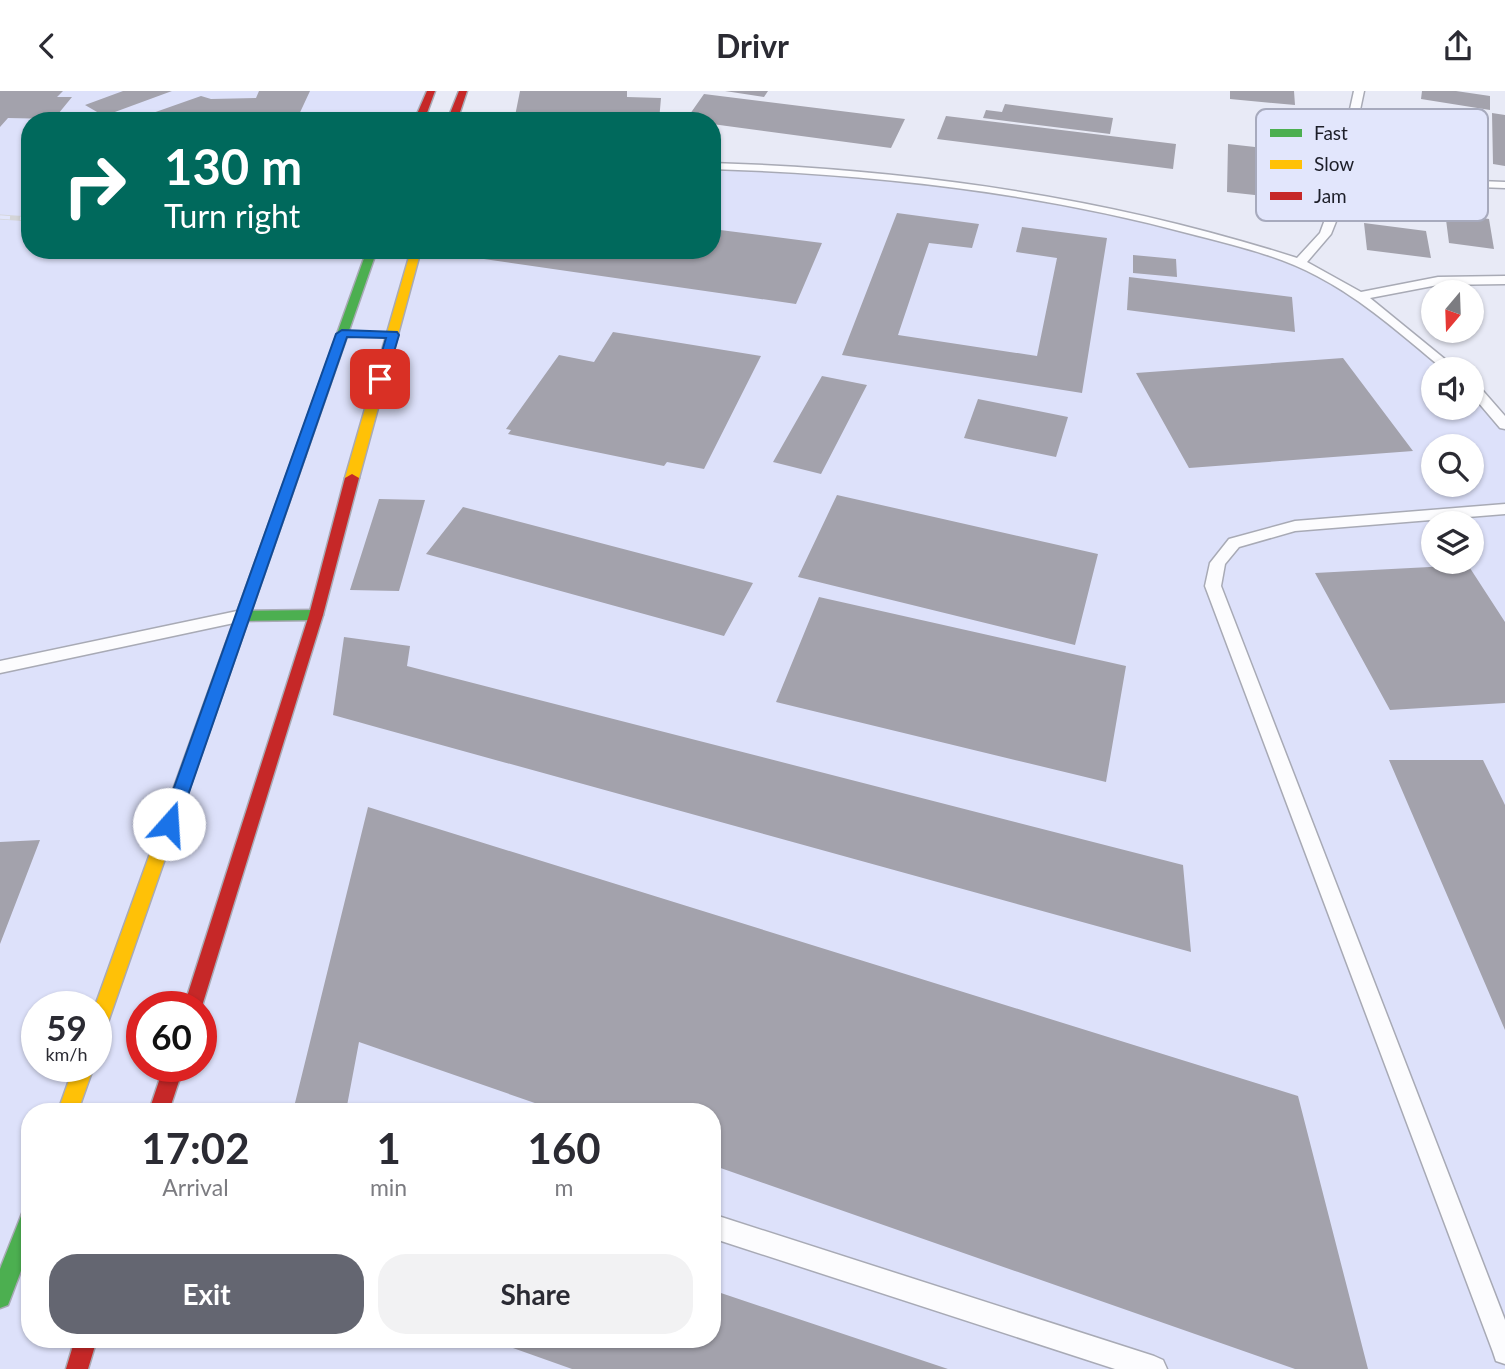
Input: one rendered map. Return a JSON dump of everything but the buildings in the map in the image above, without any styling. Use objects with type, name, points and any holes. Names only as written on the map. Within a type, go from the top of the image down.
[{"type":"main road","points":[[423,112],[431,91]]},
{"type":"main road","points":[[455,112],[463,91]]},
{"type":"main road","points":[[110,991],[242,617],[349,334],[370,259]]},
{"type":"main road","points":[[198,991],[316,615],[387,335],[413,259]]},
{"type":"main road","points":[[242,617],[316,615]]},
{"type":"main road","points":[[71,1103],[78,1082]]},
{"type":"main road","points":[[162,1103],[169,1082]]},
{"type":"main road","points":[[0,1297],[21,1242]]},
{"type":"main road","points":[[77,1369],[83,1348]]},
{"type":"lane","points":[[1356,109],[1359,91]]},
{"type":"lane","points":[[721,166],[853,173],[968,185],[1140,216],[1300,263],[1401,327],[1437,357]]},
{"type":"lane","points":[[1300,263],[1325,234],[1329,221]]},
{"type":"lane","points":[[1356,297],[1438,281],[1505,280]]},
{"type":"lane","points":[[1484,401],[1505,425]]},
{"type":"lane","points":[[1505,509],[1296,526],[1234,543],[1218,563],[1213,586],[1505,1352]]},
{"type":"lane","points":[[0,667],[242,617]]},
{"type":"lane","points":[[721,1229],[1154,1369]]},
{"type":"shaded area","points":[[0,91],[431,91],[423,112],[21,112],[21,259],[721,259],[721,167],[944,181],[1140,217],[1299,263],[1401,327],[1437,357],[1421,357],[1421,420],[1484,420],[1484,400],[1505,425],[1505,1369],[0,1369]]},
{"type":"railway","points":[[0,217],[21,218]]},
{"type":"traffic: fast","points":[[299,457],[369,259]]},
{"type":"traffic: fast","points":[[242,616],[316,615]]},
{"type":"traffic: fast","points":[[0,1297],[21,1242]]},
{"type":"traffic: slow","points":[[352,478],[413,259]]},
{"type":"traffic: slow","points":[[110,991],[299,457]]},
{"type":"traffic: slow","points":[[71,1103],[78,1082]]},
{"type":"traffic: jam","points":[[423,112],[431,91]]},
{"type":"traffic: jam","points":[[455,112],[463,91]]},
{"type":"traffic: jam","points":[[198,991],[316,615],[352,478]]},
{"type":"traffic: jam","points":[[162,1103],[169,1082]]},
{"type":"traffic: jam","points":[[77,1369],[83,1348]]},
{"type":"route","points":[[169,824],[342,334],[393,335],[380,379]]}]
